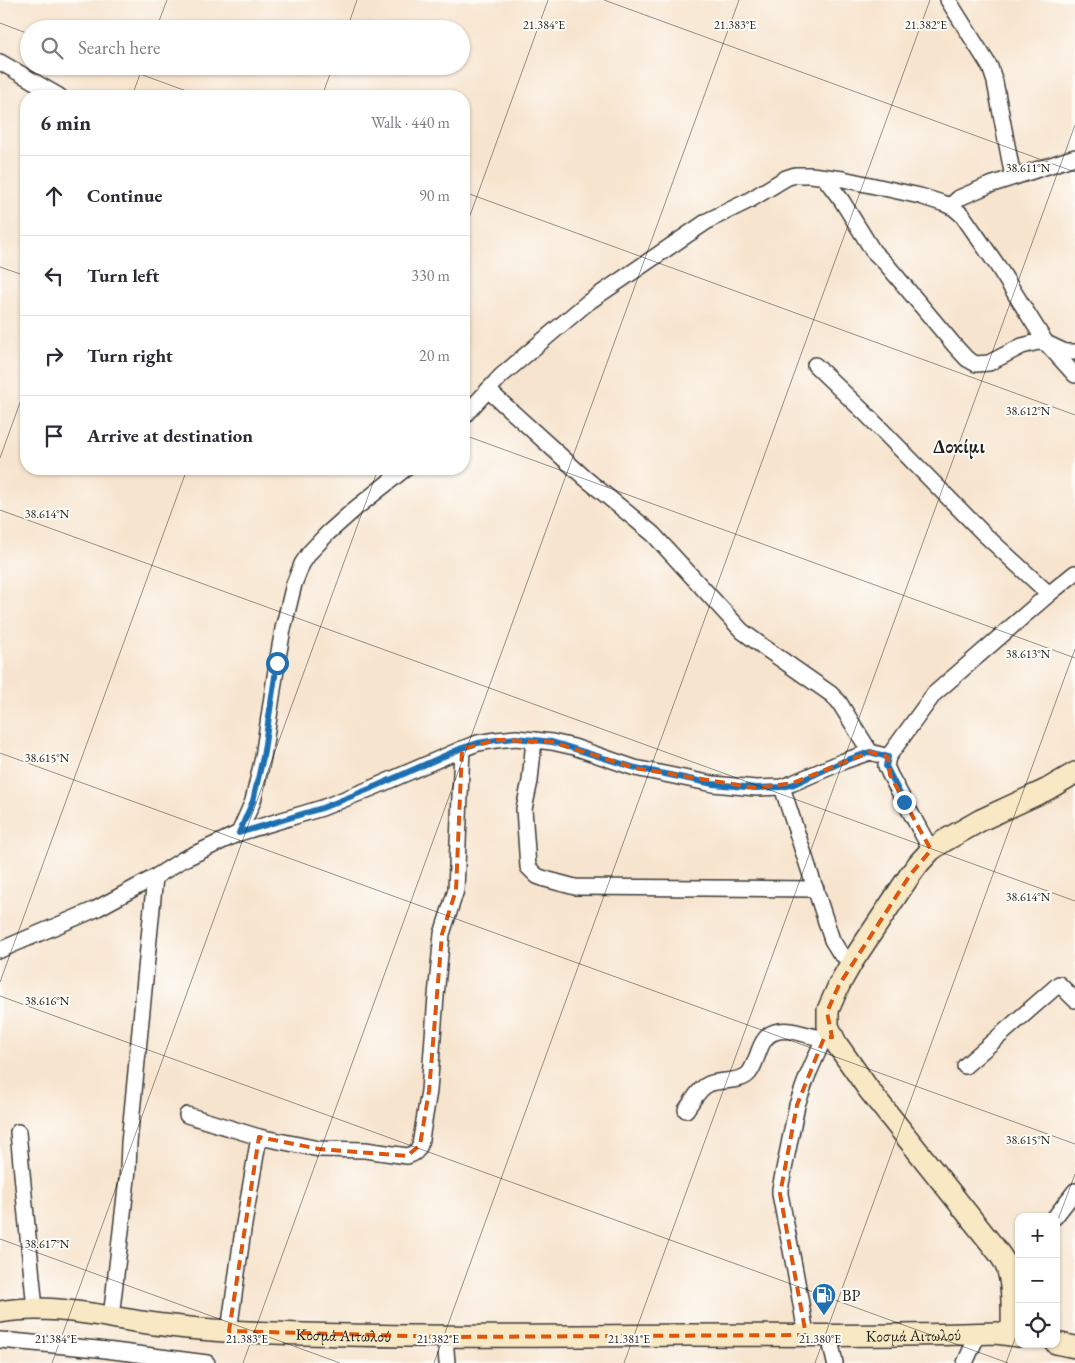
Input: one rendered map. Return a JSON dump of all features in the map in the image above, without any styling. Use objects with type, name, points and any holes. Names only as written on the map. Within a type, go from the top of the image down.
[{"type":"main road","points":[[1015,1325],[1009,1275],[1012,1260],[985,1234],[828,1038],[828,1010],[830,1002],[852,962],[918,863],[931,850],[981,820],[1046,790],[1075,773]]},
{"type":"main road","name":"Κοσμά Αιτωλού","points":[[0,1312],[36,1309],[63,1310],[165,1326],[229,1331],[445,1337],[996,1333],[1015,1335]]},
{"type":"main road","points":[[1060,1344],[1075,1348]]},
{"type":"street","points":[[948,0],[990,67],[995,82],[1013,177]]},
{"type":"street","points":[[0,62],[20,74]]},
{"type":"street","points":[[23,75],[49,90]]},
{"type":"street","points":[[950,206],[959,198],[1013,177],[1075,157]]},
{"type":"street","points":[[470,406],[501,376],[586,303],[709,220],[748,202],[786,178],[795,175],[843,179],[920,196],[950,206],[963,216],[1002,272],[1046,343],[1075,375]]},
{"type":"street","points":[[824,177],[842,201],[873,251],[967,360],[976,364],[989,363],[1028,344],[1038,342],[1046,343],[1065,352],[1075,352]]},
{"type":"street","points":[[815,365],[984,534],[1049,594]]},
{"type":"street","points":[[488,390],[584,478],[652,534],[742,631],[831,694],[839,702],[870,752]]},
{"type":"street","points":[[239,833],[253,801],[263,757],[283,629],[294,584],[302,564],[310,552],[328,533],[397,475]]},
{"type":"street","points":[[931,850],[890,775],[886,766],[888,757],[934,694],[1075,573]]},
{"type":"street","points":[[0,950],[96,908],[155,877],[182,860],[239,833],[322,808],[462,748],[478,743],[516,738],[552,742],[636,768],[735,787],[756,788],[782,787],[794,784],[844,761],[870,752],[888,757]]},
{"type":"street","points":[[534,740],[530,781],[524,809],[528,867],[537,876],[576,886],[816,889]]},
{"type":"street","points":[[187,1115],[259,1137],[319,1149],[365,1150],[406,1156],[418,1151],[429,1091],[442,934],[456,890],[462,748]]},
{"type":"street","points":[[782,787],[834,943],[840,953],[852,962]]},
{"type":"street","points":[[111,1318],[128,1170],[155,877]]},
{"type":"street","points":[[965,1066],[1059,984],[1075,1000]]},
{"type":"street","points":[[686,1110],[702,1088],[708,1084],[741,1078],[749,1073],[766,1038],[774,1032],[789,1031],[828,1038],[807,1077],[797,1105],[780,1189],[788,1238],[798,1279],[806,1335]]},
{"type":"street","points":[[18,1132],[36,1309]]},
{"type":"street","points":[[229,1331],[243,1230],[259,1137]]},
{"type":"street","points":[[1058,1213],[1075,1191]]},
{"type":"street","points":[[965,1363],[978,1334]]},
{"type":"street","points":[[829,1335],[835,1363]]},
{"type":"street","points":[[445,1337],[447,1363]]},
{"type":"street","points":[[0,1340],[98,1349],[206,1363]]},
{"type":"highlighted area","points":[[496,740],[552,742],[635,768],[756,788],[793,783],[870,752],[888,757],[890,775],[931,850],[910,875],[839,985],[827,1012],[832,1037],[824,1038],[797,1105],[780,1194],[806,1335],[445,1337],[229,1331],[259,1137],[319,1149],[407,1156],[420,1145],[429,1091],[442,934],[456,890],[462,749]]},
{"type":"place","name":"BP","points":[[824,1316]]},
{"type":"district","name":"Δοκίμι","points":[[959,446]]},
{"type":"route","points":[[277,663],[263,757],[253,801],[239,833],[322,808],[462,748],[478,743],[516,738],[552,742],[636,768],[693,780],[735,787],[756,788],[782,787],[794,784],[844,761],[870,752],[888,757],[886,766],[904,802]]}]
